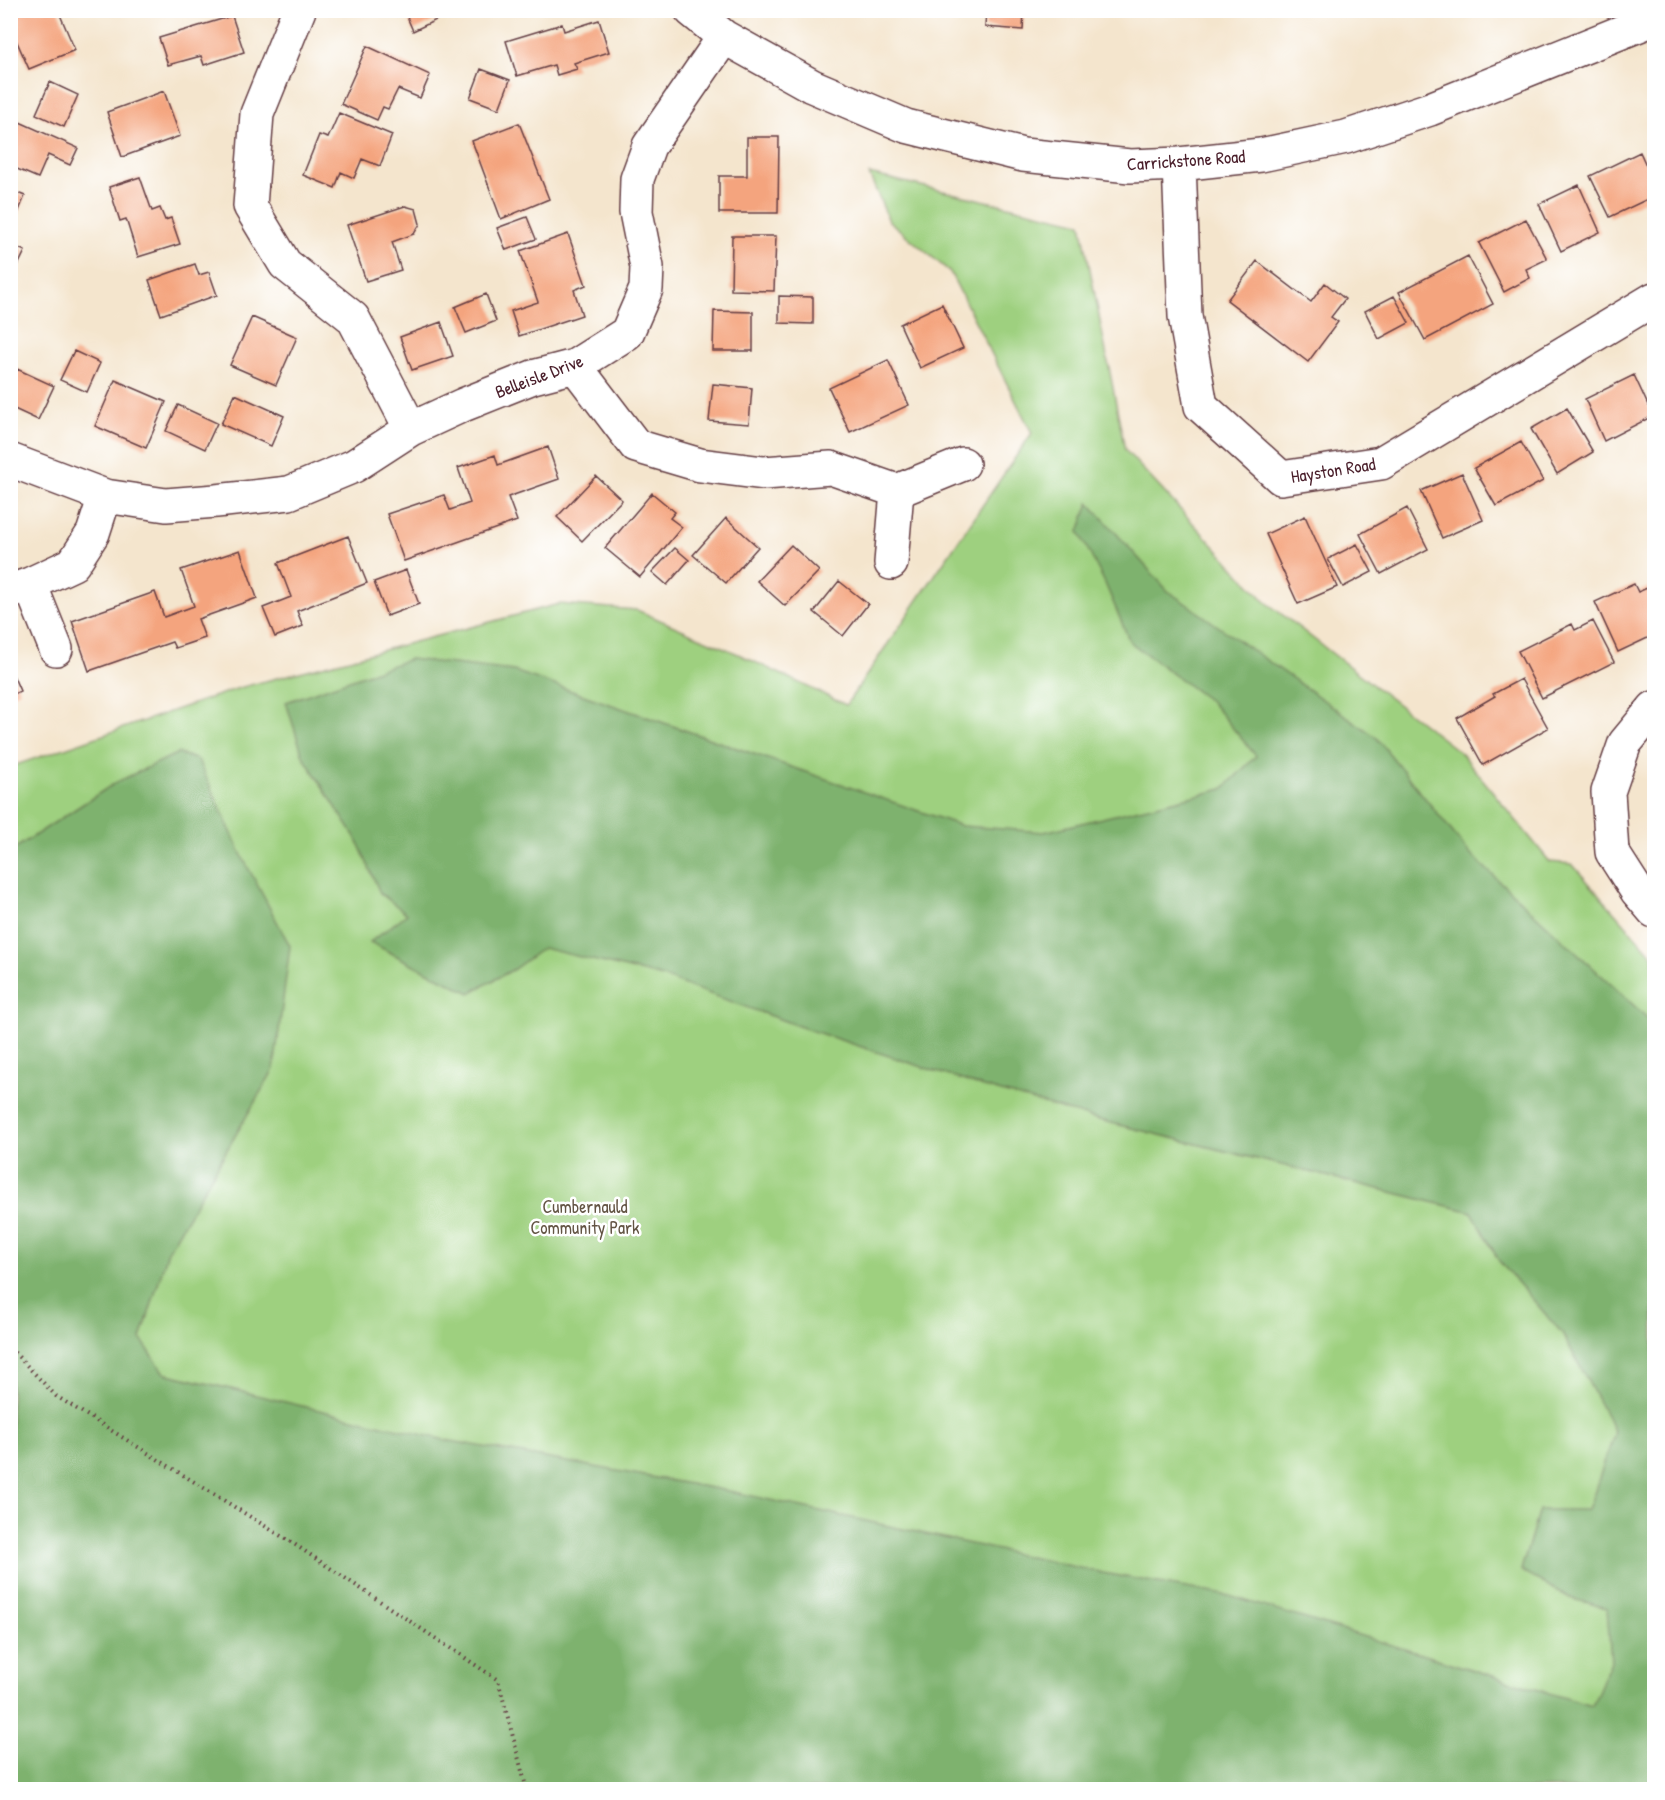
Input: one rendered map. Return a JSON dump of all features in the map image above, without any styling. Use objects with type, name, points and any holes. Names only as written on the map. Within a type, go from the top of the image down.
[{"type":"street","points":[[299,10],[257,114],[250,206],[285,264],[353,318],[411,429]]},
{"type":"street","name":"Carrickstone Road","points":[[691,10],[724,37],[812,86],[906,126],[1023,155],[1130,166],[1179,164],[1261,155],[1346,137],[1430,109],[1654,19]]},
{"type":"street","name":"Belleisle Drive","points":[[10,460],[105,496],[166,504],[289,493],[354,466],[411,429],[463,405],[533,377],[575,366],[627,333],[646,289],[647,267],[636,212],[637,179],[649,146],[724,37]]},
{"type":"street","name":"Hayston Road","points":[[1179,164],[1185,316],[1201,406],[1281,478],[1382,463],[1654,299]]},
{"type":"street","points":[[575,366],[636,446],[700,465],[764,472],[831,468],[897,491],[963,464]]},
{"type":"street","points":[[891,563],[897,491]]},
{"type":"street","points":[[56,649],[20,588],[72,564],[93,533],[105,496]]},
{"type":"street","points":[[1654,708],[1624,743],[1608,792],[1612,852],[1637,891],[1654,911]]},
{"type":"path","points":[[10,1347],[56,1396],[294,1544],[498,1680],[527,1790]]},
{"type":"green space","name":"Cumbernauld Community Park","points":[[869,174],[1081,223],[1125,450],[1266,602],[1462,754],[1550,862],[1572,864],[1654,957],[1654,1789],[11,1789],[10,767],[239,688],[559,604],[637,610],[736,653],[846,705],[1032,433],[950,272],[889,221]]},
{"type":"green space","points":[[1089,503],[1168,591],[1376,737],[1470,854],[1654,1024],[1654,1789],[11,1789],[11,851],[115,783],[178,753],[198,760],[243,858],[290,946],[274,1069],[168,1251],[141,1339],[164,1373],[445,1440],[734,1492],[1103,1573],[1230,1596],[1592,1706],[1611,1661],[1607,1608],[1570,1598],[1521,1571],[1539,1510],[1588,1510],[1615,1432],[1562,1333],[1499,1261],[1472,1212],[1099,1120],[977,1085],[804,1028],[663,977],[543,948],[514,969],[470,993],[370,942],[407,914],[380,893],[357,840],[303,756],[286,702],[410,659],[514,671],[962,826],[1044,832],[1223,789],[1256,756],[1211,702],[1130,642],[1105,583],[1079,532]]},
{"type":"building","points":[[20,10],[58,10],[75,50],[29,69],[10,26],[10,15]]},
{"type":"building","points":[[404,10],[457,10],[413,31]]},
{"type":"building","points":[[986,10],[1024,10],[1023,30],[985,27]]},
{"type":"building","points":[[232,16],[244,52],[204,65],[201,56],[168,65],[159,38]]},
{"type":"building","points":[[599,20],[609,52],[574,63],[577,69],[557,75],[554,65],[517,76],[506,41],[562,24],[564,31]]},
{"type":"building","points":[[367,46],[430,75],[420,98],[398,89],[388,109],[383,107],[377,120],[341,104]]},
{"type":"building","points":[[481,69],[510,80],[499,109],[470,98]]},
{"type":"building","points":[[50,82],[78,95],[64,127],[36,114]]},
{"type":"building","points":[[164,91],[180,136],[122,157],[107,112]]},
{"type":"building","points":[[339,113],[392,135],[380,166],[362,159],[354,178],[341,172],[335,188],[303,175],[319,135],[328,138]]},
{"type":"building","points":[[13,119],[78,148],[70,165],[48,155],[38,178],[10,166],[10,124]]},
{"type":"building","points":[[519,123],[549,199],[501,219],[472,141]]},
{"type":"building","points":[[747,137],[779,137],[778,213],[719,213],[719,176],[747,176]]},
{"type":"building","points":[[1640,152],[1654,183],[1654,196],[1610,217],[1590,176]]},
{"type":"building","points":[[140,177],[152,211],[160,208],[165,220],[171,218],[180,244],[138,257],[126,219],[120,221],[109,187]]},
{"type":"building","points":[[1579,185],[1600,232],[1561,251],[1539,204]]},
{"type":"building","points":[[10,190],[25,196],[11,230],[10,230]]},
{"type":"building","points":[[405,206],[416,209],[420,224],[414,234],[392,242],[401,270],[366,281],[347,225]]},
{"type":"building","points":[[527,217],[536,239],[506,250],[497,228]]},
{"type":"building","points":[[1526,219],[1547,259],[1526,269],[1530,278],[1504,292],[1479,243]]},
{"type":"building","points":[[568,234],[586,285],[574,290],[582,315],[519,336],[511,311],[538,302],[520,251]]},
{"type":"building","points":[[732,236],[776,236],[774,291],[731,290]]},
{"type":"building","points":[[10,244],[25,251],[10,282]]},
{"type":"building","points":[[1468,256],[1493,304],[1425,340],[1399,292]]},
{"type":"building","points":[[1257,261],[1311,302],[1325,283],[1345,299],[1331,317],[1338,322],[1308,362],[1227,300]]},
{"type":"building","points":[[195,264],[199,275],[209,272],[217,295],[161,315],[149,280]]},
{"type":"building","points":[[486,294],[496,321],[466,333],[455,307]]},
{"type":"building","points":[[779,296],[813,297],[813,324],[779,323]]},
{"type":"building","points":[[1394,296],[1409,323],[1379,339],[1365,311]]},
{"type":"building","points":[[942,304],[963,348],[920,368],[900,324]]},
{"type":"building","points":[[714,311],[753,312],[753,351],[713,351]]},
{"type":"building","points":[[252,317],[297,337],[276,385],[230,365]]},
{"type":"building","points":[[441,322],[453,356],[412,370],[400,337]]},
{"type":"building","points":[[74,351],[100,363],[87,392],[60,380]]},
{"type":"building","points":[[888,360],[909,405],[850,432],[829,388]]},
{"type":"building","points":[[17,369],[54,386],[38,420],[10,407],[10,382]]},
{"type":"building","points":[[1634,375],[1653,416],[1604,441],[1585,399]]},
{"type":"building","points":[[115,380],[166,402],[146,448],[95,426]]},
{"type":"building","points":[[713,384],[752,388],[749,424],[709,421]]},
{"type":"building","points":[[235,394],[284,416],[271,446],[221,424]]},
{"type":"building","points":[[178,405],[217,423],[205,449],[166,431]]},
{"type":"building","points":[[1567,408],[1593,452],[1557,474],[1531,429]]},
{"type":"building","points":[[1521,442],[1543,481],[1496,506],[1474,468]]},
{"type":"building","points":[[548,447],[559,479],[508,497],[517,521],[404,561],[387,514],[444,495],[450,510],[470,503],[458,468],[495,455],[498,465]]},
{"type":"building","points":[[1462,473],[1483,520],[1442,538],[1421,491]]},
{"type":"building","points":[[596,476],[622,500],[582,541],[557,517]]},
{"type":"building","points":[[652,493],[675,512],[670,518],[682,527],[640,577],[605,548]]},
{"type":"building","points":[[1407,508],[1428,549],[1381,574],[1360,534]]},
{"type":"building","points":[[1305,516],[1337,587],[1298,604],[1266,534]]},
{"type":"building","points":[[726,518],[758,547],[726,583],[693,555]]},
{"type":"building","points":[[348,536],[367,583],[297,611],[303,626],[275,637],[263,608],[291,597],[278,563]]},
{"type":"building","points":[[1357,544],[1372,572],[1343,587],[1328,559]]},
{"type":"building","points":[[791,545],[819,571],[785,606],[757,581]]},
{"type":"building","points":[[675,548],[689,560],[667,585],[652,572]]},
{"type":"building","points":[[1654,549],[1654,562],[1649,551]]},
{"type":"building","points":[[240,550],[257,598],[198,619],[205,638],[175,648],[172,642],[89,671],[72,621],[155,592],[164,617],[194,606],[181,570]]},
{"type":"building","points":[[406,570],[419,604],[387,616],[374,582]]},
{"type":"building","points":[[839,581],[868,604],[843,636],[814,612]]},
{"type":"building","points":[[1634,584],[1638,592],[1654,585],[1654,635],[1618,652],[1595,602]]},
{"type":"building","points":[[1593,621],[1614,662],[1542,698],[1518,651],[1572,624],[1575,630]]},
{"type":"building","points":[[10,668],[20,691],[10,696]]},
{"type":"building","points":[[1521,679],[1548,728],[1483,765],[1457,718]]}]
